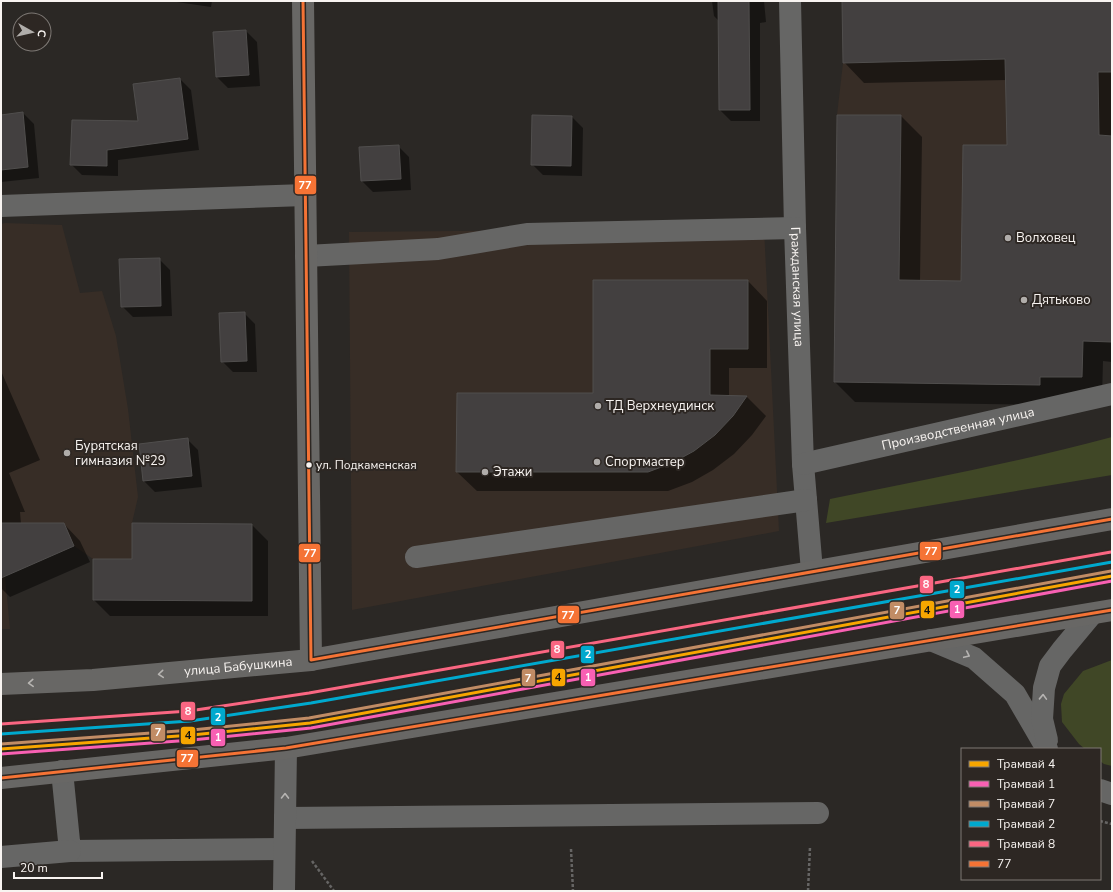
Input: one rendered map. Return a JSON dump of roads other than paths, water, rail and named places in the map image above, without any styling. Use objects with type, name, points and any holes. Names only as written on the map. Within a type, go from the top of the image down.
[{"type":"main road","points":[[303,1],[311,660]]},
{"type":"main road","name":"улица Бабушкина","points":[[1,684],[93,680],[311,660],[1112,519]]},
{"type":"main road","points":[[1,778],[286,748],[1102,612]]},
{"type":"street","name":"Гражданская улица","points":[[790,1],[795,228],[803,464],[812,571]]},
{"type":"street","points":[[1,206],[305,195]]},
{"type":"street","points":[[306,256],[438,249],[527,234],[795,228]]},
{"type":"street","name":"Производственная улица","points":[[803,464],[1112,394]]},
{"type":"street","points":[[416,557],[806,500]]},
{"type":"street","points":[[1048,748],[1042,719],[1044,688],[1050,666],[1062,650],[1102,612]]},
{"type":"street","points":[[931,640],[974,658],[1000,680],[1015,694],[1047,748]]},
{"type":"street","points":[[284,891],[286,748]]},
{"type":"street","points":[[62,771],[70,851]]},
{"type":"street","points":[[1101,790],[1112,794]]},
{"type":"street","points":[[285,818],[818,813]]},
{"type":"street","points":[[1,856],[70,851],[284,849]]},
{"type":"tram line","name":"8","points":[[1,724],[189,711],[309,693],[1111,552]]},
{"type":"tram line","name":"2","points":[[1,734],[190,721],[311,703],[1112,562]]},
{"type":"tram line","name":"7","points":[[1,744],[192,730],[309,718],[1111,571]]},
{"type":"tram line","name":"4","points":[[1,749],[192,735],[310,723],[1112,576]]},
{"type":"tram line","name":"1","points":[[1,754],[192,740],[311,728],[1112,581]]},
{"type":"place","name":"Волховец","points":[[1008,238]]},
{"type":"place","name":"Дятьково","points":[[1024,300]]},
{"type":"place","name":"ТД Верхнеудинск","points":[[598,406]]},
{"type":"place","name":"Бурятская гимназия №29","points":[[67,453]]},
{"type":"place","name":"Спортмастер","points":[[597,462]]},
{"type":"place","name":"ул. Подкаменская","points":[[309,465]]},
{"type":"place","name":"Этажи","points":[[485,472]]}]
